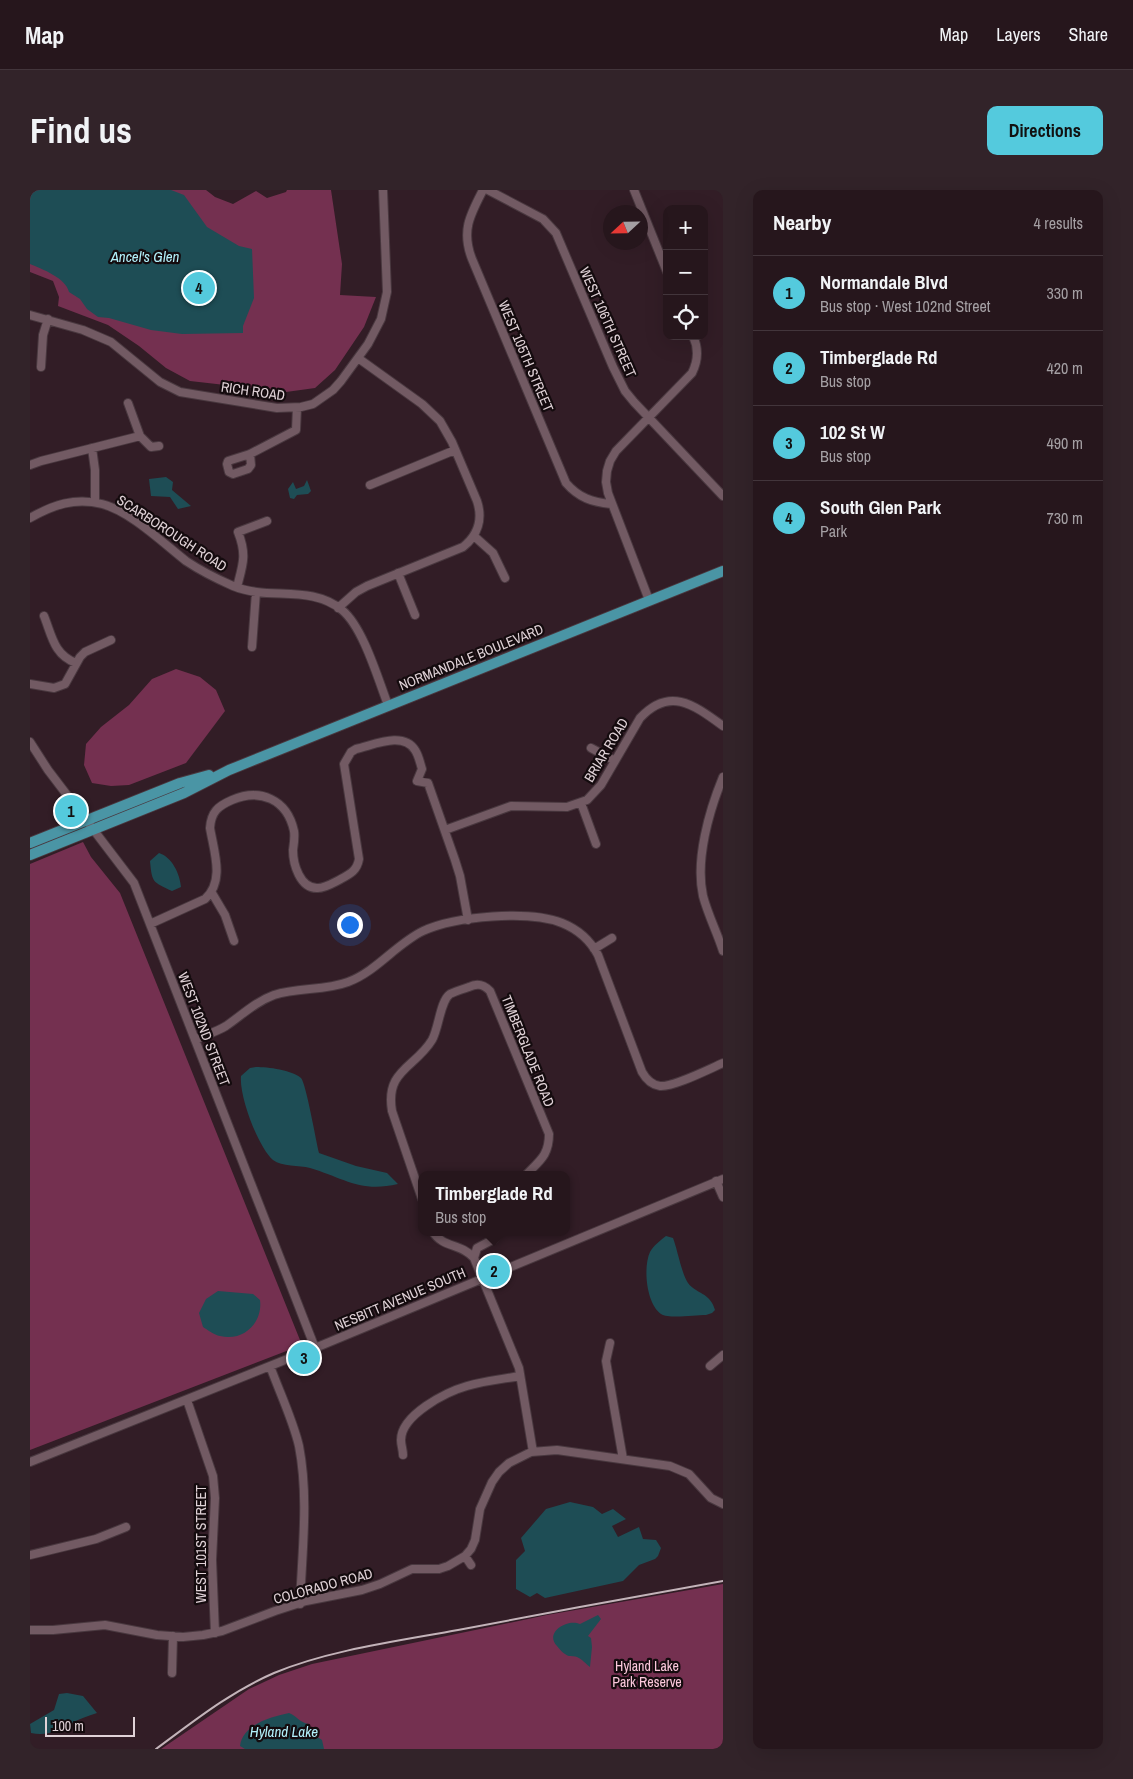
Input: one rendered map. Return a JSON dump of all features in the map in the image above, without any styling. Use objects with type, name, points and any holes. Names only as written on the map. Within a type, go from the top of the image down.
[{"type":"main road","name":"NORMANDALE BOULEVARD","points":[[30,856],[184,793],[229,770],[723,571]]},
{"type":"main road","name":"NORMANDALE BOULEVARD","points":[[30,843],[180,783],[229,770]]},
{"type":"street","name":"RICH ROAD","points":[[30,315],[83,330],[111,342],[160,382],[180,392],[277,408],[297,408],[313,404],[333,390],[372,338],[381,319],[387,292],[383,190]]},
{"type":"street","name":"WEST 105TH STREET","points":[[483,190],[469,219],[467,229],[466,239],[472,259],[566,483],[572,490],[588,500],[611,504]]},
{"type":"street","name":"WEST 106TH STREET","points":[[488,190],[543,219],[556,233],[619,379],[634,402],[723,496]]},
{"type":"street","points":[[634,190],[663,262]]},
{"type":"street","points":[[40,367],[43,335],[48,319]]},
{"type":"street","points":[[649,600],[611,504],[606,482],[610,461],[616,451],[692,373],[697,357],[694,340]]},
{"type":"street","points":[[338,608],[356,592],[456,550],[469,542],[474,536],[480,519],[480,510],[447,431],[432,412],[358,358]]},
{"type":"street","points":[[128,404],[140,436],[151,447],[159,446]]},
{"type":"street","points":[[250,454],[296,430],[297,408]]},
{"type":"street","points":[[30,465],[140,436]]},
{"type":"street","points":[[92,448],[96,488],[94,502]]},
{"type":"street","points":[[370,485],[455,450]]},
{"type":"street","name":"SCARBOROUGH ROAD","points":[[30,518],[65,502],[78,501],[104,504],[128,516],[196,567],[237,587],[256,592],[307,594],[320,597],[338,608],[352,622],[359,634],[388,705]]},
{"type":"street","points":[[237,587],[243,560],[243,547],[238,532],[267,521]]},
{"type":"street","points":[[474,536],[493,552],[505,578]]},
{"type":"street","points":[[398,573],[415,615]]},
{"type":"street","points":[[252,647],[256,592]]},
{"type":"street","points":[[44,616],[59,652],[76,663]]},
{"type":"street","points":[[30,684],[54,688],[60,686],[68,679],[76,663],[85,652],[111,640]]},
{"type":"street","name":"BRIAR ROAD","points":[[580,803],[595,794],[640,718],[647,711],[664,702],[684,702],[693,705],[723,726]]},
{"type":"street","points":[[150,924],[205,900],[212,893],[217,877],[210,828],[214,813],[218,807],[246,795],[256,794],[274,800],[287,814],[294,829],[293,851],[298,871],[307,885],[318,888],[324,887],[352,873],[358,864],[359,854],[344,764],[350,752],[391,740],[404,741],[415,750],[422,769],[417,780],[428,783],[460,876],[468,920]]},
{"type":"street","name":"WEST 102ND STREET","points":[[30,742],[39,758],[134,883],[315,1348]]},
{"type":"street","points":[[591,748],[615,761]]},
{"type":"street","points":[[723,777],[704,843],[700,870],[704,898],[719,928],[723,951]]},
{"type":"street","points":[[445,830],[511,806],[567,806],[580,803],[596,844]]},
{"type":"street","points":[[212,893],[225,915],[234,941]]},
{"type":"street","points":[[195,1040],[225,1026],[261,1000],[289,991],[322,988],[348,982],[361,976],[399,946],[424,931],[437,926],[496,916],[548,918],[574,929],[594,949],[642,1072],[651,1083],[658,1086],[666,1086],[723,1063]]},
{"type":"street","points":[[594,949],[612,938]]},
{"type":"street","name":"TIMBERGLADE ROAD","points":[[418,1187],[392,1111],[390,1102],[392,1085],[402,1071],[432,1040],[446,998],[454,992],[474,984],[480,984],[490,991],[549,1134],[548,1149],[530,1171]]},
{"type":"street","points":[[720,1180],[723,1198]]},
{"type":"street","name":"NESBITT AVENUE SOUTH","points":[[30,1462],[315,1348],[480,1276],[720,1180]]},
{"type":"street","points":[[436,1236],[439,1239],[464,1249],[474,1258],[515,1357],[533,1452]]},
{"type":"street","points":[[474,1258],[477,1248],[497,1236]]},
{"type":"street","points":[[610,1343],[606,1361],[624,1459]]},
{"type":"street","points":[[710,1366],[723,1355]]},
{"type":"street","points":[[270,1366],[298,1443],[301,1460],[304,1495],[300,1604]]},
{"type":"street","points":[[403,1455],[402,1432],[416,1412],[441,1397],[466,1386],[520,1376]]},
{"type":"street","name":"WEST 101ST STREET","points":[[187,1400],[213,1476],[215,1498],[212,1560],[215,1633]]},
{"type":"street","points":[[471,1565],[465,1556],[475,1540],[480,1509],[492,1482],[509,1463],[520,1456],[533,1452],[556,1450],[659,1464],[689,1474],[711,1498],[723,1504]]},
{"type":"street","points":[[30,1555],[96,1539],[126,1527]]},
{"type":"street","name":"COLORADO ROAD","points":[[30,1630],[54,1630],[105,1625],[157,1635],[173,1636],[215,1633],[275,1611],[321,1598],[362,1590],[412,1569],[448,1566],[465,1556]]},
{"type":"street","points":[[172,1674],[173,1636]]},
{"type":"green space","points":[[30,190],[206,190],[215,197],[233,204],[256,191],[267,198],[287,190],[331,190],[342,264],[340,295],[376,297],[364,327],[335,370],[315,388],[286,392],[190,381],[166,368],[139,346],[108,325],[58,306],[59,297],[53,281],[30,272]]},
{"type":"green space","points":[[176,669],[200,677],[216,690],[225,711],[186,763],[129,785],[111,786],[92,783],[84,765],[86,744],[101,727],[129,705],[152,679]]},
{"type":"green space","points":[[83,842],[91,857],[120,893],[302,1345],[30,1450],[30,864]]},
{"type":"green space","name":"Hyland Lake Park Reserve","points":[[723,1584],[723,1749],[161,1749],[249,1689],[279,1675],[312,1664],[547,1615]]},
{"type":"water","name":"Ancel's Glen","points":[[30,190],[171,190],[184,195],[207,227],[239,246],[252,249],[254,298],[243,326],[243,333],[182,334],[151,330],[109,318],[98,317],[87,309],[80,299],[69,292],[59,278],[30,264]]},
{"type":"water","points":[[166,477],[173,482],[172,490],[191,506],[178,509],[170,497],[151,496],[149,479]]},
{"type":"water","points":[[307,480],[311,491],[308,494],[297,495],[294,499],[290,498],[288,489],[293,482],[296,489],[304,486]]},
{"type":"water","points":[[159,853],[171,862],[179,877],[181,887],[172,891],[161,886],[153,878],[150,861]]},
{"type":"water","points":[[250,1068],[286,1071],[301,1078],[319,1153],[356,1166],[387,1173],[398,1184],[373,1187],[362,1186],[310,1168],[286,1165],[273,1160],[261,1144],[243,1096],[241,1076]]},
{"type":"water","points":[[666,1236],[673,1238],[688,1283],[706,1296],[713,1304],[715,1310],[712,1313],[706,1315],[670,1316],[661,1314],[656,1309],[649,1294],[646,1275],[647,1266],[651,1250]]},
{"type":"water","points":[[218,1291],[253,1294],[260,1300],[258,1316],[250,1329],[236,1336],[228,1337],[213,1334],[203,1327],[199,1313],[206,1299]]},
{"type":"water","points":[[570,1502],[593,1507],[602,1514],[613,1509],[626,1519],[612,1526],[618,1537],[639,1527],[643,1539],[656,1540],[661,1548],[658,1556],[639,1565],[623,1581],[545,1598],[537,1593],[530,1597],[516,1589],[516,1560],[525,1551],[521,1538],[546,1509]]},
{"type":"water","points":[[598,1615],[601,1619],[588,1636],[591,1638],[592,1647],[590,1667],[575,1656],[566,1655],[558,1648],[553,1636],[564,1625],[569,1623],[580,1624]]},
{"type":"water","points":[[67,1693],[83,1696],[97,1713],[52,1732],[42,1734],[31,1733],[30,1724],[54,1710],[59,1694]]},
{"type":"water","name":"Hyland Lake","points":[[289,1713],[308,1724],[311,1733],[322,1740],[324,1749],[245,1749],[240,1746],[242,1738],[252,1727],[266,1719]]},
{"type":"railway","points":[[156,1749],[242,1689],[274,1673],[318,1658],[388,1642],[723,1581]]},
{"type":"place","name":"South Glen Park","points":[[199,288]]},
{"type":"place","name":"Normandale Blvd","points":[[71,811]]},
{"type":"place","name":"Timberglade Rd","points":[[494,1271]]},
{"type":"place","name":"102 St W","points":[[304,1358]]}]
